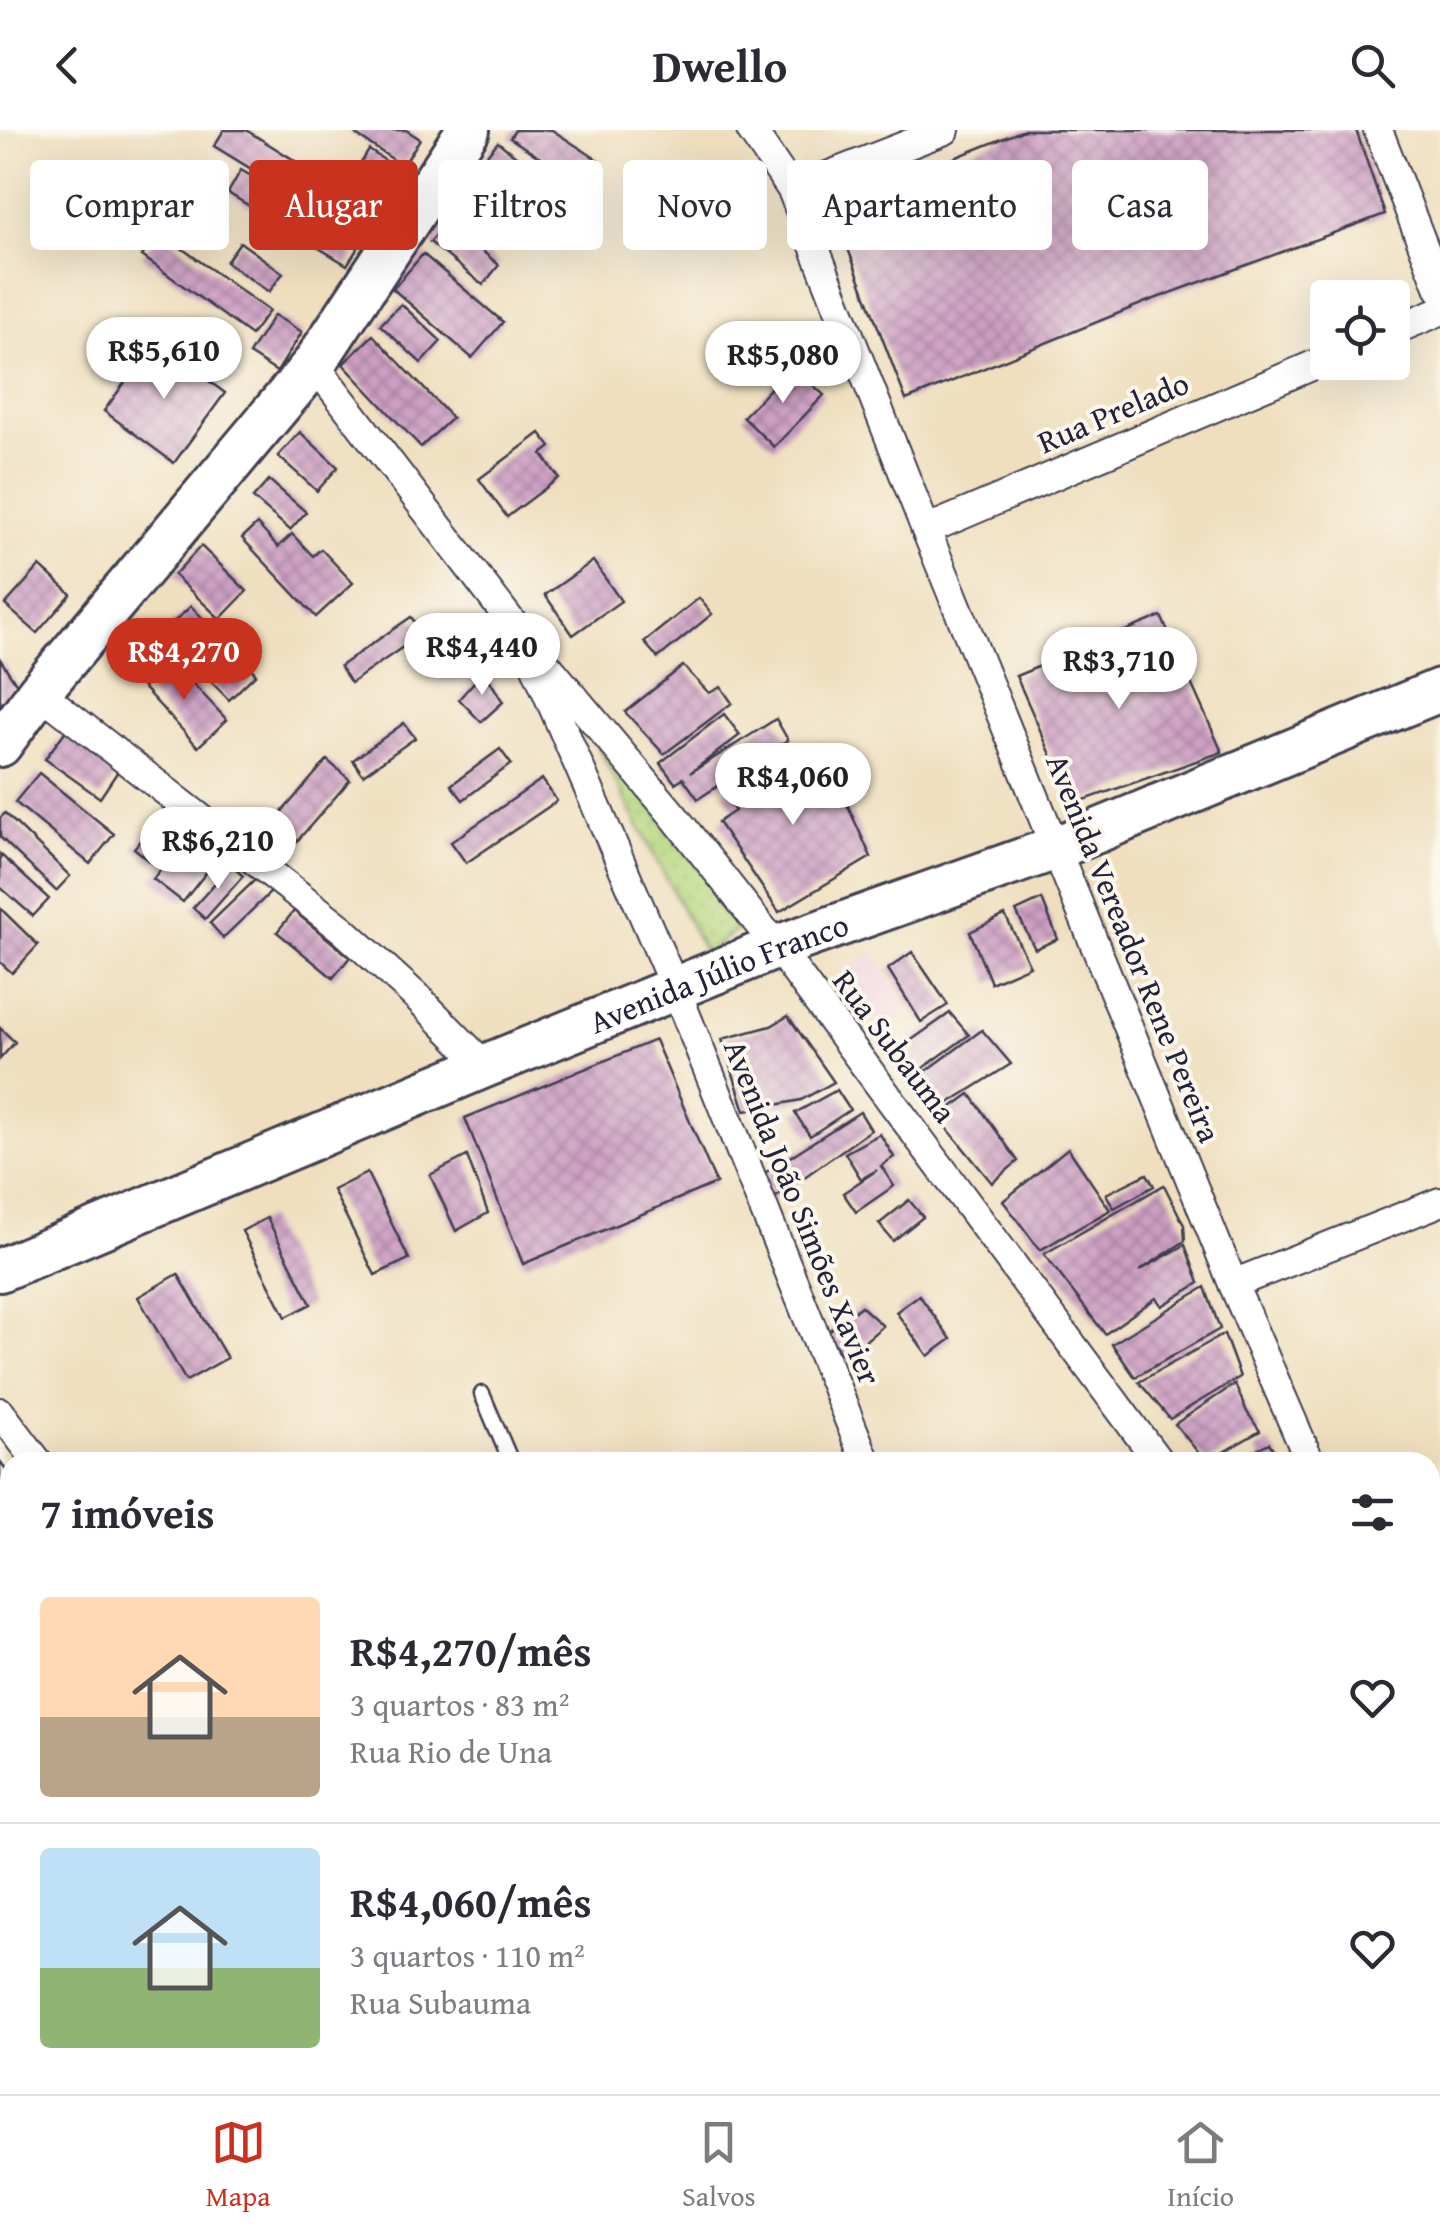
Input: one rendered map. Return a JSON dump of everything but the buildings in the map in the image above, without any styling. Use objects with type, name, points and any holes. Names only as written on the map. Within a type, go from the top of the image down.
[{"type":"main road","points":[[0,745],[314,364],[468,130]]},
{"type":"main road","name":"Avenida Júlio Franco","points":[[0,1270],[675,988],[777,947],[1056,848],[1440,690]]},
{"type":"street","name":"Avenida Vereador Rene Pereira","points":[[751,130],[787,183]]},
{"type":"street","points":[[868,160],[945,130]]},
{"type":"street","points":[[1378,130],[1440,290]]},
{"type":"street","name":"Avenida Vereador Rene Pereira","points":[[816,250],[926,530],[1306,1452]]},
{"type":"street","points":[[1410,324],[1440,311]]},
{"type":"street","points":[[314,364],[523,637]]},
{"type":"street","name":"Rua Prelado","points":[[926,530],[1310,367]]},
{"type":"street","name":"Rua Subauma","points":[[523,637],[674,815],[777,947],[1152,1452]]},
{"type":"street","name":"Avenida João Simões Xavier","points":[[523,637],[675,988],[862,1452]]},
{"type":"street","points":[[40,692],[342,929],[485,1066]]},
{"type":"street","points":[[1234,1284],[1440,1202]]},
{"type":"street","points":[[0,1412],[30,1452]]},
{"type":"lane","points":[[482,1394],[507,1452]]},
{"type":"shaded area","points":[[872,953],[909,1009],[880,1028],[842,974]]},
{"type":"green space","points":[[591,734],[746,923],[705,953]]}]
